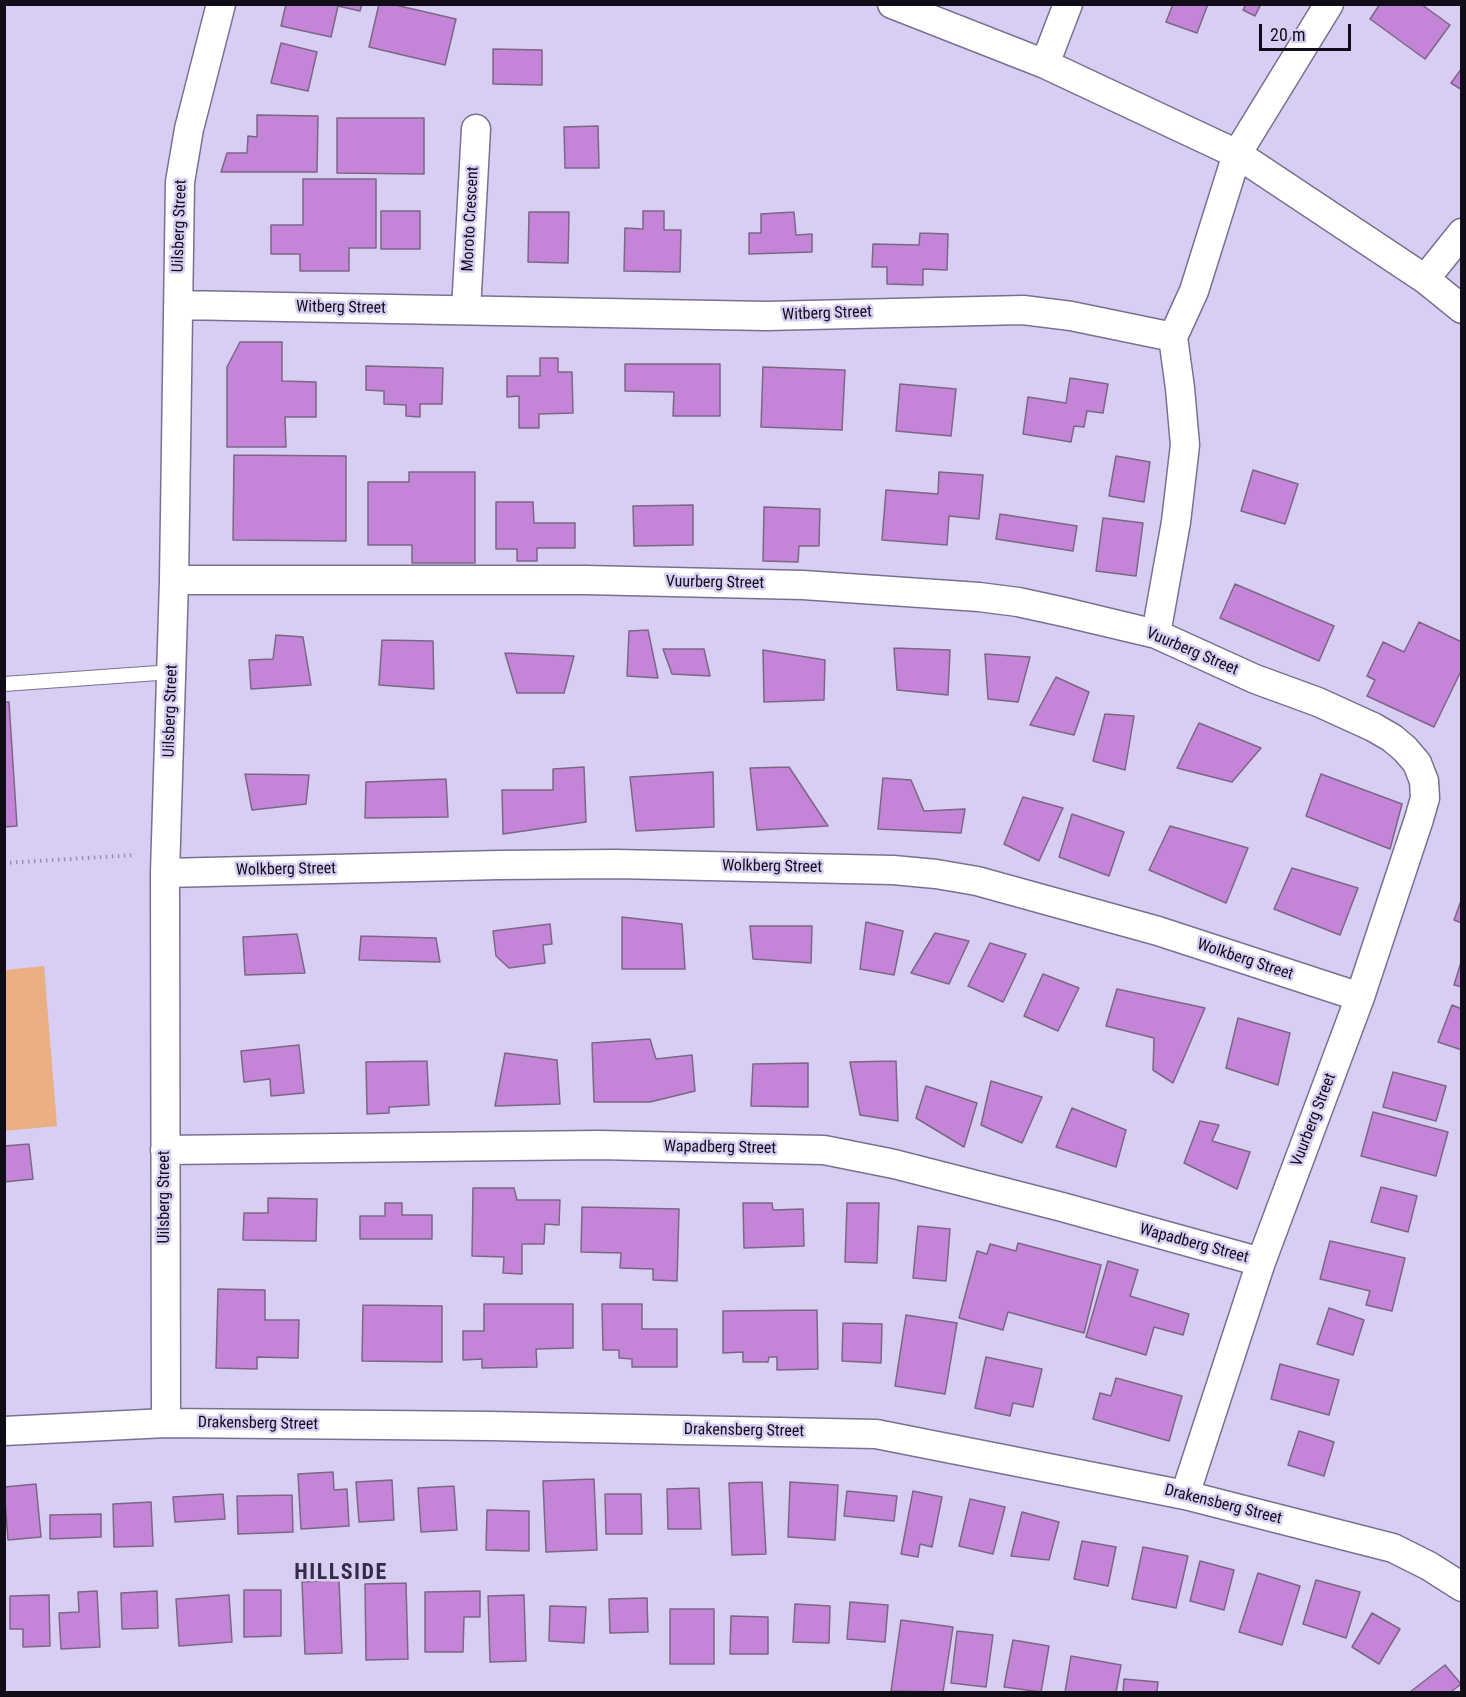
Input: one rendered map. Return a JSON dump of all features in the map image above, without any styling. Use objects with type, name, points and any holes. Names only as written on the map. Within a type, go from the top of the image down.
[{"type":"street","name":"Uilsberg Street","points":[[166,1423],[166,863],[174,580],[180,203],[182,166],[189,129],[220,4]]},
{"type":"street","points":[[892,4],[1045,64],[1237,154],[1425,279],[1461,309]]},
{"type":"street","points":[[1045,64],[1068,4]]},
{"type":"street","points":[[1156,634],[1176,522],[1185,445],[1173,337],[1194,291],[1237,154],[1329,4]]},
{"type":"street","name":"Moroto Crescent","points":[[466,310],[476,129]]},
{"type":"street","points":[[1425,279],[1461,233]]},
{"type":"street","name":"Witberg Street","points":[[178,305],[766,316],[1023,310],[1071,316],[1173,337]]},
{"type":"street","name":"Vuurberg Street","points":[[174,580],[585,580],[802,585],[979,597],[1018,602],[1156,634],[1255,679],[1318,702],[1373,727],[1405,749],[1417,763],[1424,781],[1425,798],[1419,819],[1360,997],[1261,1262],[1185,1495]]},
{"type":"street","name":"Wolkberg Street","points":[[166,863],[476,866],[615,864],[893,870],[936,874],[977,881],[1158,931],[1360,997]]},
{"type":"street","name":"Wapadberg Street","points":[[165,1150],[600,1145],[824,1150],[905,1167],[1261,1262]]},
{"type":"street","name":"Drakensberg Street","points":[[4,1431],[166,1423],[876,1434],[1185,1495],[1393,1548],[1429,1566],[1461,1587]]},
{"type":"lane","points":[[4,684],[172,672]]},
{"type":"path","points":[[4,863],[166,863]]},
{"type":"shaded area","points":[[44,966],[57,1126],[5,1131],[5,970]]},
{"type":"building","points":[[286,4],[362,4],[360,11],[338,6],[331,37],[281,26]]},
{"type":"building","points":[[379,4],[391,4],[456,19],[445,65],[369,47]]},
{"type":"building","points":[[1173,4],[1208,4],[1197,33],[1166,22]]},
{"type":"building","points":[[1246,4],[1261,4],[1255,16],[1243,10]]},
{"type":"building","points":[[1380,4],[1421,4],[1450,25],[1425,59],[1370,19]]},
{"type":"building","points":[[281,43],[317,52],[308,91],[271,83]]},
{"type":"building","points":[[493,49],[542,50],[542,85],[493,84]]},
{"type":"building","points":[[1462,68],[1462,90],[1451,83]]},
{"type":"building","points":[[257,115],[318,116],[317,172],[221,172],[227,153],[247,153],[248,136],[257,137]]},
{"type":"building","points":[[337,118],[424,118],[424,174],[337,173]]},
{"type":"building","points":[[598,126],[599,168],[565,168],[564,127]]},
{"type":"building","points":[[303,179],[376,179],[376,248],[349,248],[349,271],[300,271],[300,254],[271,254],[271,225],[303,225]]},
{"type":"building","points":[[381,211],[420,211],[420,249],[381,249]]},
{"type":"building","points":[[643,211],[664,211],[664,230],[681,230],[680,272],[624,271],[625,228],[643,229]]},
{"type":"building","points":[[529,212],[569,212],[568,263],[528,262]]},
{"type":"building","points":[[794,212],[796,235],[812,234],[812,252],[749,254],[749,233],[761,233],[761,214]]},
{"type":"building","points":[[920,233],[948,234],[947,270],[923,269],[923,285],[887,284],[887,267],[872,267],[873,244],[919,245]]},
{"type":"building","points":[[240,342],[282,342],[282,381],[316,382],[316,417],[285,417],[286,447],[227,447],[227,367]]},
{"type":"building","points":[[540,358],[558,358],[558,372],[572,372],[573,413],[539,414],[539,428],[519,428],[519,396],[507,397],[507,376],[540,376]]},
{"type":"building","points":[[625,364],[720,364],[720,416],[673,416],[674,392],[625,391]]},
{"type":"building","points":[[366,366],[443,368],[442,404],[420,404],[420,417],[406,416],[406,405],[384,404],[384,391],[366,390]]},
{"type":"building","points":[[763,367],[845,370],[842,430],[761,427]]},
{"type":"building","points":[[1070,378],[1108,384],[1103,413],[1087,411],[1084,427],[1074,426],[1071,442],[1023,434],[1028,397],[1066,403]]},
{"type":"building","points":[[900,384],[956,389],[951,436],[896,431]]},
{"type":"building","points":[[234,455],[346,456],[346,541],[233,540]]},
{"type":"building","points":[[1116,456],[1150,462],[1144,502],[1109,496]]},
{"type":"building","points":[[1253,470],[1298,484],[1285,524],[1241,511]]},
{"type":"building","points":[[409,472],[475,472],[475,563],[412,563],[412,545],[368,545],[368,482],[409,482]]},
{"type":"building","points":[[939,472],[983,475],[979,519],[949,516],[947,545],[882,540],[886,490],[938,494]]},
{"type":"building","points":[[496,502],[533,502],[534,523],[575,523],[575,548],[537,548],[537,561],[517,561],[517,549],[496,549]]},
{"type":"building","points":[[693,505],[693,545],[634,546],[633,506]]},
{"type":"building","points":[[764,507],[820,509],[819,546],[799,546],[798,562],[763,561]]},
{"type":"building","points":[[1000,514],[1077,526],[1073,551],[996,539]]},
{"type":"building","points":[[1103,518],[1143,523],[1136,576],[1096,571]]},
{"type":"building","points":[[1235,584],[1334,626],[1319,661],[1220,618]]},
{"type":"building","points":[[1419,622],[1462,642],[1462,669],[1434,727],[1367,696],[1375,680],[1367,676],[1383,642],[1404,652]]},
{"type":"building","points":[[648,630],[658,678],[627,676],[629,631]]},
{"type":"building","points":[[276,635],[303,637],[311,685],[251,689],[249,660],[273,659]]},
{"type":"building","points":[[382,640],[433,641],[434,689],[379,685]]},
{"type":"building","points":[[894,648],[950,650],[948,695],[897,690]]},
{"type":"building","points":[[663,649],[704,649],[710,676],[672,674]]},
{"type":"building","points":[[763,650],[825,660],[824,700],[764,702]]},
{"type":"building","points":[[505,653],[574,656],[564,693],[517,693]]},
{"type":"building","points":[[985,654],[1030,657],[1018,702],[988,699]]},
{"type":"building","points":[[1056,677],[1089,692],[1074,735],[1030,725]]},
{"type":"building","points":[[4,702],[9,702],[17,826],[4,827]]},
{"type":"building","points":[[1105,714],[1134,716],[1125,770],[1093,761]]},
{"type":"building","points":[[1199,723],[1261,748],[1232,782],[1177,768]]},
{"type":"building","points":[[584,767],[586,822],[503,834],[502,790],[553,790],[553,769]]},
{"type":"building","points":[[789,767],[828,826],[757,830],[750,768]]},
{"type":"building","points":[[713,772],[714,827],[636,831],[630,777]]},
{"type":"building","points":[[245,774],[309,775],[306,804],[252,810]]},
{"type":"building","points":[[1321,774],[1402,804],[1390,849],[1306,816]]},
{"type":"building","points":[[883,778],[911,780],[924,811],[965,809],[961,833],[878,829]]},
{"type":"building","points":[[446,779],[448,817],[365,818],[366,782]]},
{"type":"building","points":[[1023,797],[1063,808],[1039,861],[1004,844]]},
{"type":"building","points":[[1072,814],[1124,832],[1109,876],[1059,857]]},
{"type":"building","points":[[1170,826],[1248,848],[1226,903],[1149,870]]},
{"type":"building","points":[[1292,868],[1358,888],[1340,935],[1274,909]]},
{"type":"building","points":[[1462,898],[1462,923],[1454,920]]},
{"type":"building","points":[[622,917],[682,924],[685,969],[622,969]]},
{"type":"building","points":[[866,922],[903,931],[894,975],[860,969]]},
{"type":"building","points":[[550,924],[552,944],[543,945],[545,963],[509,968],[496,956],[493,931]]},
{"type":"building","points":[[750,926],[812,926],[811,963],[753,959]]},
{"type":"building","points":[[935,933],[969,941],[949,984],[911,973]]},
{"type":"building","points":[[297,934],[305,973],[245,975],[243,937]]},
{"type":"building","points":[[361,936],[436,938],[440,962],[359,960]]},
{"type":"building","points":[[990,943],[1026,954],[1003,1002],[968,986]]},
{"type":"building","points":[[1462,959],[1462,987],[1454,985]]},
{"type":"building","points":[[1043,974],[1079,988],[1058,1031],[1024,1016]]},
{"type":"building","points":[[1117,989],[1205,1008],[1173,1083],[1153,1070],[1154,1038],[1106,1026]]},
{"type":"building","points":[[1452,1005],[1462,1009],[1462,1050],[1438,1042]]},
{"type":"building","points":[[1238,1018],[1290,1033],[1278,1085],[1226,1068]]},
{"type":"building","points":[[650,1039],[656,1059],[692,1055],[695,1091],[650,1102],[594,1102],[592,1043]]},
{"type":"building","points":[[299,1045],[304,1093],[271,1096],[270,1079],[244,1082],[241,1051]]},
{"type":"building","points":[[505,1053],[557,1060],[560,1104],[495,1106]]},
{"type":"building","points":[[427,1061],[429,1105],[389,1107],[389,1113],[367,1114],[366,1062]]},
{"type":"building","points":[[896,1061],[898,1121],[860,1115],[850,1062]]},
{"type":"building","points":[[808,1063],[808,1107],[751,1106],[753,1064]]},
{"type":"building","points":[[1393,1072],[1446,1086],[1436,1121],[1383,1107]]},
{"type":"building","points":[[991,1081],[1042,1097],[1022,1143],[981,1125]]},
{"type":"building","points":[[926,1086],[977,1103],[964,1147],[916,1118]]},
{"type":"building","points":[[1072,1108],[1126,1130],[1116,1167],[1056,1147]]},
{"type":"building","points":[[1373,1112],[1448,1132],[1436,1176],[1361,1156]]},
{"type":"building","points":[[1200,1121],[1219,1125],[1212,1141],[1250,1152],[1237,1189],[1184,1163]]},
{"type":"building","points":[[29,1144],[33,1179],[4,1182],[4,1146]]},
{"type":"building","points":[[1381,1187],[1417,1196],[1408,1232],[1371,1222]]},
{"type":"building","points":[[473,1188],[514,1188],[517,1200],[560,1200],[559,1225],[545,1224],[544,1244],[522,1244],[522,1274],[503,1273],[504,1257],[472,1256]]},
{"type":"building","points":[[268,1198],[317,1199],[316,1241],[243,1240],[244,1213],[268,1213]]},
{"type":"building","points":[[385,1203],[402,1203],[402,1215],[432,1215],[432,1239],[360,1239],[360,1216],[385,1216]]},
{"type":"building","points":[[743,1203],[772,1203],[773,1210],[803,1209],[804,1246],[744,1248]]},
{"type":"building","points":[[847,1203],[879,1203],[877,1263],[845,1262]]},
{"type":"building","points":[[582,1207],[679,1209],[677,1281],[653,1280],[653,1269],[620,1268],[621,1253],[581,1252]]},
{"type":"building","points":[[918,1226],[950,1229],[946,1281],[913,1278]]},
{"type":"building","points":[[1330,1241],[1405,1258],[1392,1311],[1366,1305],[1370,1291],[1320,1279]]},
{"type":"building","points":[[1018,1243],[1101,1265],[1084,1333],[1008,1312],[1003,1330],[959,1318],[977,1251],[987,1254],[990,1244],[1016,1251]]},
{"type":"building","points":[[1108,1261],[1138,1270],[1130,1296],[1189,1314],[1183,1335],[1154,1327],[1146,1355],[1086,1337]]},
{"type":"building","points":[[218,1289],[265,1290],[265,1320],[299,1320],[298,1358],[257,1357],[257,1369],[216,1368]]},
{"type":"building","points":[[484,1304],[573,1304],[573,1348],[536,1349],[537,1367],[482,1368],[482,1359],[463,1360],[463,1331],[484,1331]]},
{"type":"building","points":[[602,1304],[642,1304],[642,1329],[677,1329],[677,1367],[632,1367],[632,1359],[619,1358],[619,1350],[603,1350]]},
{"type":"building","points":[[363,1305],[442,1306],[442,1362],[362,1361]]},
{"type":"building","points":[[1329,1308],[1364,1320],[1353,1355],[1317,1344]]},
{"type":"building","points":[[817,1310],[818,1369],[777,1370],[777,1357],[769,1357],[768,1362],[743,1362],[743,1352],[723,1353],[723,1311]]},
{"type":"building","points":[[906,1315],[957,1323],[945,1394],[895,1386]]},
{"type":"building","points":[[843,1323],[882,1324],[881,1363],[842,1361]]},
{"type":"building","points":[[986,1357],[1042,1369],[1033,1407],[1013,1403],[1010,1416],[975,1408]]},
{"type":"building","points":[[1280,1364],[1339,1380],[1329,1415],[1271,1399]]},
{"type":"building","points":[[1116,1378],[1182,1396],[1169,1441],[1093,1419],[1100,1393],[1111,1396]]},
{"type":"building","points":[[1299,1431],[1334,1442],[1324,1476],[1288,1465]]},
{"type":"building","points":[[333,1472],[334,1490],[347,1489],[349,1526],[301,1529],[298,1474]]},
{"type":"building","points":[[594,1479],[597,1550],[546,1552],[543,1481]]},
{"type":"building","points":[[392,1480],[394,1520],[359,1522],[356,1482]]},
{"type":"building","points":[[762,1482],[766,1554],[732,1555],[729,1483]]},
{"type":"building","points":[[790,1482],[838,1485],[835,1540],[788,1537]]},
{"type":"building","points":[[36,1484],[41,1537],[8,1540],[4,1487]]},
{"type":"building","points":[[454,1486],[457,1530],[421,1532],[418,1488]]},
{"type":"building","points":[[699,1488],[701,1529],[668,1529],[667,1489]]},
{"type":"building","points":[[847,1491],[897,1496],[894,1521],[844,1516]]},
{"type":"building","points":[[913,1491],[942,1497],[932,1547],[920,1544],[918,1557],[901,1554]]},
{"type":"building","points":[[223,1494],[225,1519],[175,1522],[173,1497]]},
{"type":"building","points":[[605,1494],[641,1494],[642,1534],[606,1534]]},
{"type":"building","points":[[292,1495],[293,1532],[238,1534],[237,1496]]},
{"type":"building","points":[[970,1499],[1005,1507],[993,1554],[959,1546]]},
{"type":"building","points":[[151,1502],[153,1546],[114,1547],[113,1504]]},
{"type":"building","points":[[487,1510],[529,1511],[529,1551],[486,1550]]},
{"type":"building","points":[[1022,1512],[1059,1522],[1049,1560],[1011,1556]]},
{"type":"building","points":[[101,1514],[101,1537],[50,1539],[50,1515]]},
{"type":"building","points":[[1082,1541],[1116,1547],[1108,1586],[1074,1579]]},
{"type":"building","points":[[1143,1547],[1188,1556],[1176,1608],[1132,1599]]},
{"type":"building","points":[[1200,1561],[1234,1570],[1224,1610],[1190,1601]]},
{"type":"building","points":[[1258,1573],[1300,1586],[1282,1645],[1239,1632]]},
{"type":"building","points":[[339,1580],[342,1653],[305,1654],[302,1582]]},
{"type":"building","points":[[1316,1580],[1360,1592],[1346,1638],[1303,1624]]},
{"type":"building","points":[[406,1583],[408,1659],[366,1660],[365,1584]]},
{"type":"building","points":[[244,1590],[281,1590],[281,1636],[244,1637]]},
{"type":"building","points":[[97,1591],[100,1647],[61,1649],[59,1613],[79,1612],[78,1592]]},
{"type":"building","points":[[157,1591],[158,1628],[122,1629],[121,1593]]},
{"type":"building","points":[[480,1591],[480,1617],[464,1617],[463,1652],[425,1652],[425,1592]]},
{"type":"building","points":[[49,1595],[50,1646],[23,1647],[23,1629],[10,1629],[10,1596]]},
{"type":"building","points":[[229,1595],[232,1642],[179,1646],[176,1599]]},
{"type":"building","points":[[524,1595],[526,1661],[490,1662],[488,1596]]},
{"type":"building","points":[[647,1598],[648,1632],[610,1633],[609,1599]]},
{"type":"building","points":[[850,1602],[888,1605],[885,1642],[847,1639]]},
{"type":"building","points":[[795,1604],[830,1606],[829,1643],[793,1642]]},
{"type":"building","points":[[550,1606],[586,1607],[584,1643],[549,1641]]},
{"type":"building","points":[[670,1609],[714,1609],[714,1664],[670,1664]]},
{"type":"building","points":[[1372,1613],[1400,1629],[1379,1664],[1352,1647]]},
{"type":"building","points":[[731,1616],[768,1617],[768,1654],[730,1654]]},
{"type":"building","points":[[901,1620],[953,1627],[943,1692],[891,1691]]},
{"type":"building","points":[[957,1631],[993,1635],[986,1687],[951,1683]]},
{"type":"building","points":[[1013,1640],[1049,1646],[1041,1692],[1004,1687]]},
{"type":"building","points":[[1071,1656],[1121,1665],[1116,1692],[1065,1692]]},
{"type":"building","points":[[1445,1665],[1461,1684],[1451,1692],[1410,1692]]},
{"type":"building","points":[[1124,1679],[1158,1682],[1157,1692],[1123,1692]]},
{"type":"district","name":"HILLSIDE","points":[[341,1573]]}]
